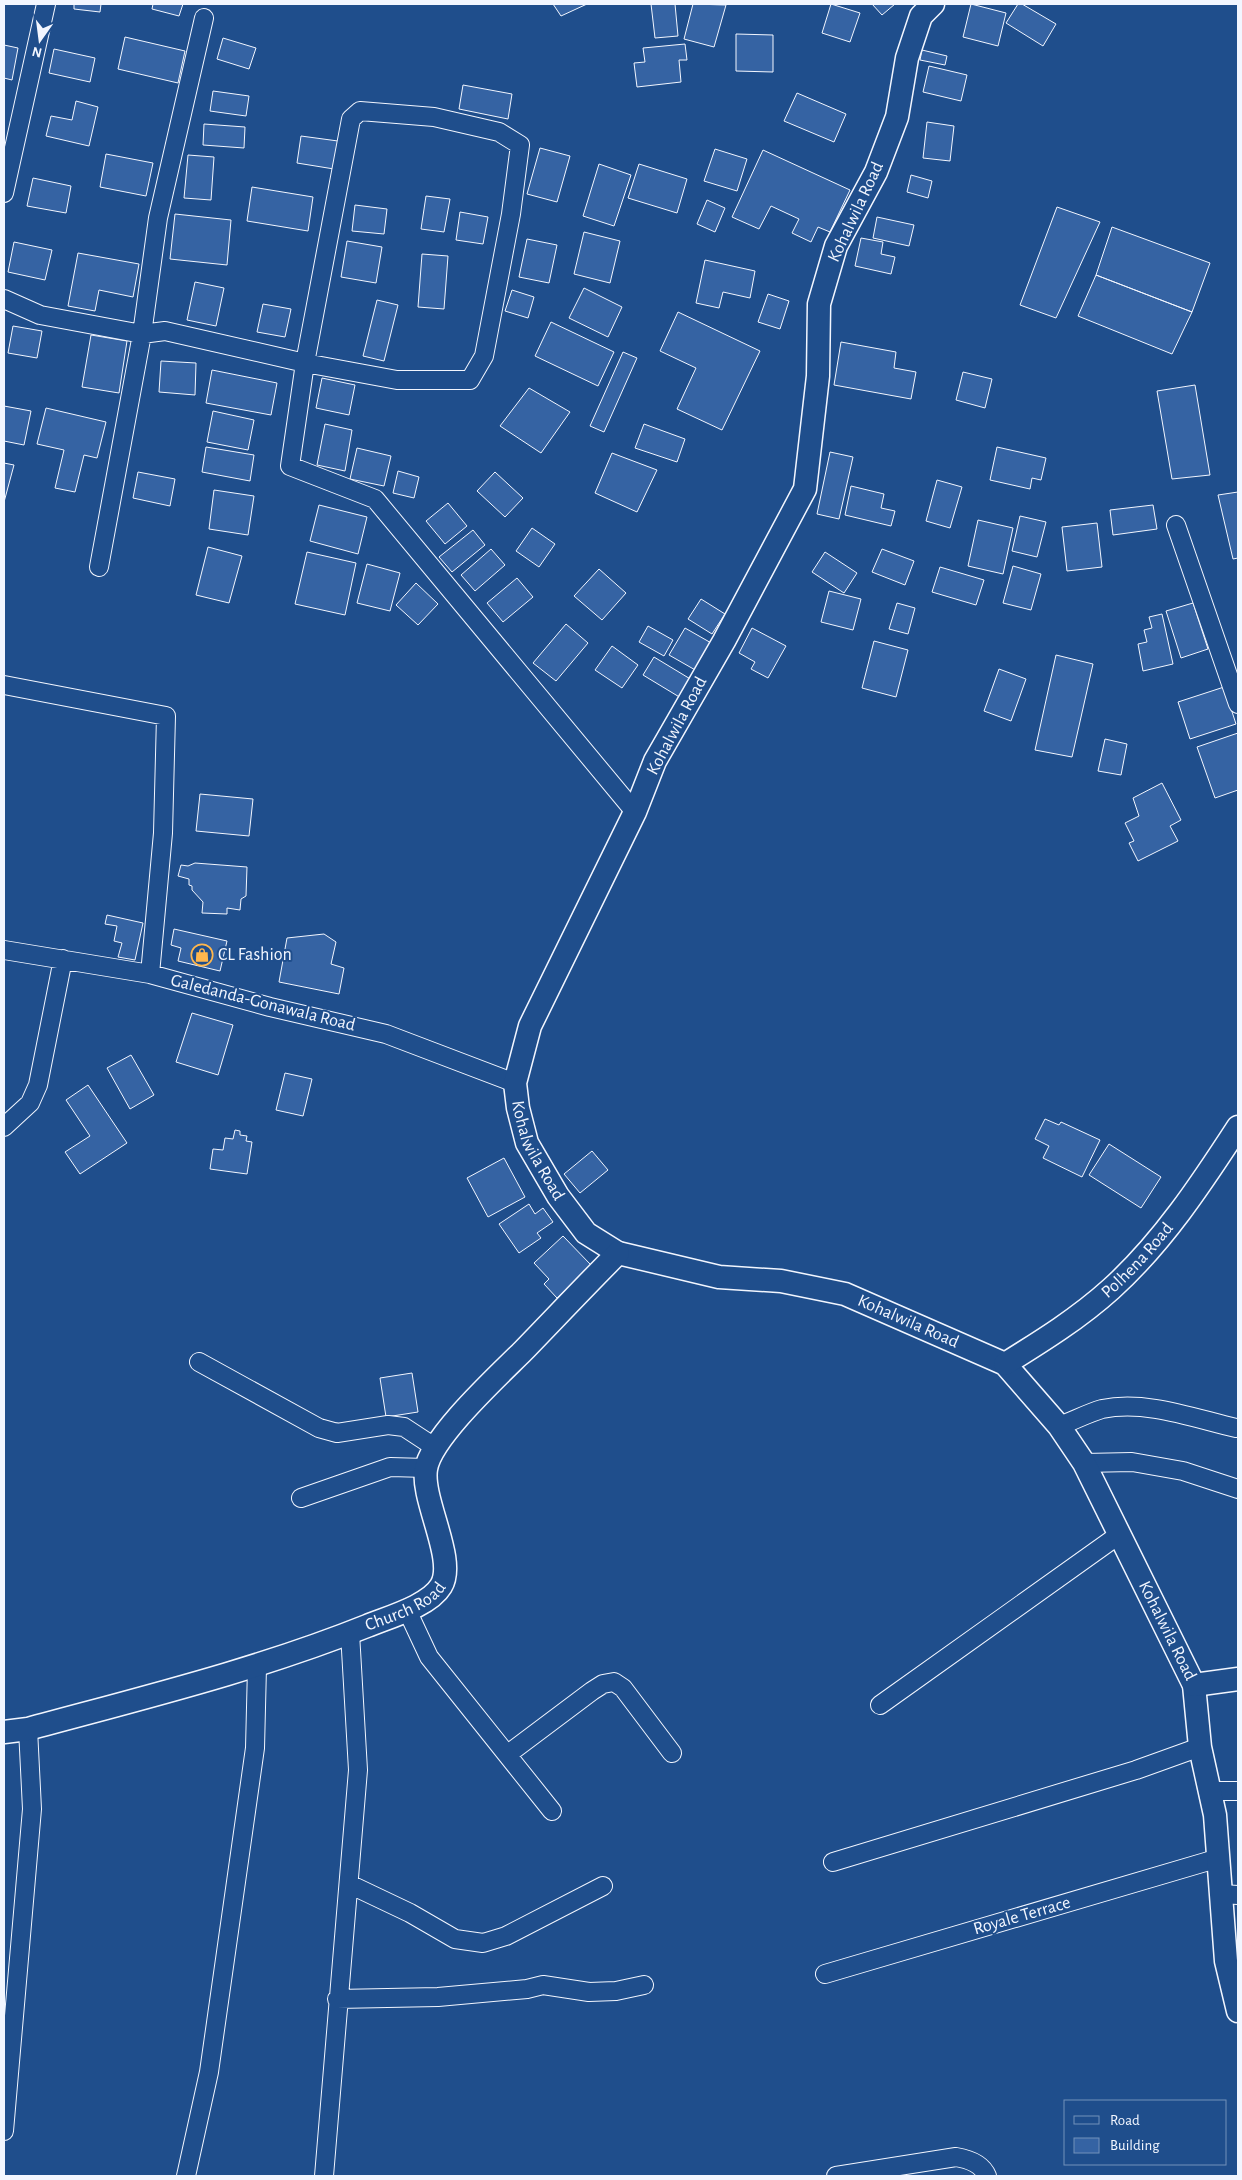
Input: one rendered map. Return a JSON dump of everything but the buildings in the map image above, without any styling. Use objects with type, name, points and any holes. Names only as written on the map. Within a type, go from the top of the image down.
[{"type":"street","points":[[4,193],[46,4]]},
{"type":"street","name":"Kohalwila Road","points":[[933,4],[921,16],[907,58],[897,117],[876,172],[836,246],[819,304],[818,376],[805,489],[724,641],[655,761],[635,812],[530,1026],[515,1083],[518,1108],[527,1143],[558,1196],[586,1234],[618,1253],[719,1277],[781,1281],[845,1294],[1005,1364],[1059,1426],[1084,1463],[1194,1685],[1200,1747],[1215,1815],[1219,1858],[1230,1894],[1226,1961],[1237,2002]]},
{"type":"street","points":[[100,567],[142,334],[158,218],[204,18]]},
{"type":"street","points":[[4,299],[40,315],[142,334],[165,331],[305,364],[397,380],[470,380],[484,356],[511,214],[520,145],[499,132],[434,117],[360,111],[351,119],[305,364],[290,466],[375,499],[635,812]]},
{"type":"street","points":[[1176,525],[1238,704]]},
{"type":"street","points":[[4,685],[166,716],[163,833],[150,974]]},
{"type":"street","name":"Galedanda-Gonawala Road","points":[[4,950],[150,974],[270,1007],[386,1034],[515,1083]]},
{"type":"street","points":[[4,1127],[30,1103],[38,1085],[63,959]]},
{"type":"street","name":"Polhena Road","points":[[1005,1364],[1056,1333],[1112,1289],[1168,1228],[1238,1127]]},
{"type":"street","points":[[301,1498],[390,1467],[426,1468],[436,1448],[458,1416],[618,1253]]},
{"type":"street","points":[[199,1362],[319,1428],[338,1434],[388,1426],[404,1427],[436,1448]]},
{"type":"street","points":[[1059,1426],[1101,1410],[1124,1407],[1148,1408],[1236,1428]]},
{"type":"street","points":[[1084,1463],[1132,1462],[1183,1471],[1238,1489]]},
{"type":"street","name":"Church Road","points":[[4,1732],[28,1729],[257,1667],[350,1633],[407,1610],[433,1596],[442,1584],[446,1564],[428,1492],[426,1468]]},
{"type":"street","points":[[880,1705],[1120,1534]]},
{"type":"street","points":[[407,1610],[429,1657],[552,1811]]},
{"type":"street","points":[[324,2176],[337,1999],[358,1770],[350,1633]]},
{"type":"street","points":[[186,2176],[209,2072],[255,1748],[257,1667]]},
{"type":"street","points":[[1194,1685],[1238,1679]]},
{"type":"street","points":[[508,1754],[603,1684],[614,1682],[623,1688],[672,1753]]},
{"type":"street","points":[[4,2131],[32,1809],[28,1729]]},
{"type":"street","points":[[833,1862],[1136,1770],[1200,1747]]},
{"type":"street","points":[[1210,1791],[1238,1791]]},
{"type":"street","name":"Royale Terrace","points":[[825,1974],[1219,1858]]},
{"type":"street","points":[[349,1884],[455,1939],[483,1943],[506,1936],[603,1886]]},
{"type":"street","points":[[337,1999],[438,1997],[527,1989],[542,1985],[589,1992],[616,1991],[644,1985]]},
{"type":"street","points":[[836,2176],[956,2156],[970,2159],[985,2170],[987,2176]]},
{"type":"place","name":"CL Fashion","points":[[202,955]]}]
